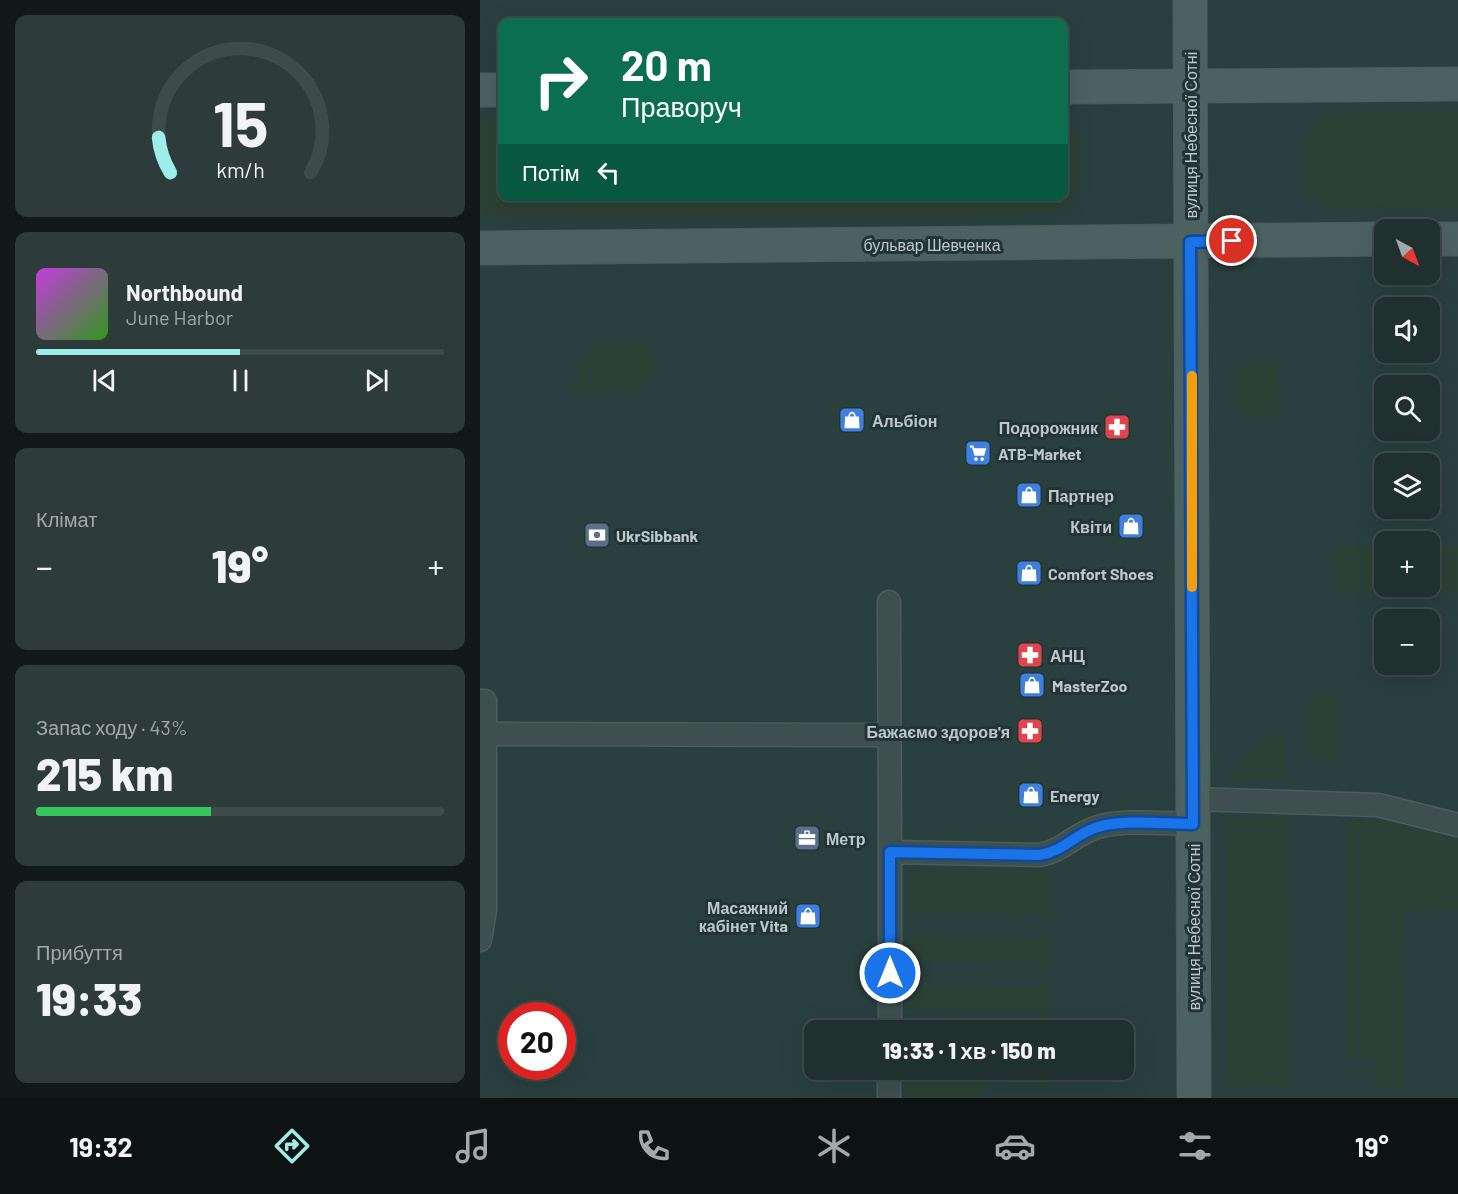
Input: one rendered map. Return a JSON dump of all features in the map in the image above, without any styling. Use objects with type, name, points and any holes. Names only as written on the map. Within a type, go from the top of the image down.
[{"type":"main road","name":"вулиця Небесної Сотні","points":[[1190,0],[1194,1098]]},
{"type":"main road","points":[[1068,87],[1458,84]]},
{"type":"main road","points":[[480,90],[498,90]]},
{"type":"main road","points":[[1440,239],[1458,238]]},
{"type":"main road","name":"бульвар Шевченка","points":[[480,248],[1374,239]]},
{"type":"lane","points":[[889,602],[890,1020]]},
{"type":"lane","points":[[480,701],[485,701],[485,910],[480,940]]},
{"type":"lane","points":[[485,734],[889,735]]},
{"type":"lane","points":[[890,852],[1050,854],[1085,832],[1106,825],[1193,812],[1366,804],[1404,810],[1458,825]]},
{"type":"lane","points":[[889,1080],[889,1098]]},
{"type":"green space","points":[[1353,111],[1458,111],[1458,208],[1336,209],[1316,203],[1307,194],[1302,179],[1302,147],[1308,129],[1322,117]]},
{"type":"green space","points":[[480,118],[498,118],[498,201],[1068,201],[1068,126],[1075,139],[1080,162],[1077,186],[1073,196],[1067,204],[1058,210],[1042,214],[480,218]]},
{"type":"green space","points":[[632,338],[656,360],[656,374],[639,391],[626,392],[617,383],[609,391],[569,391],[568,387],[579,386],[578,361],[597,342],[609,342],[617,350]]},
{"type":"green space","points":[[1278,366],[1279,417],[1260,417],[1233,407],[1233,367]]},
{"type":"green space","points":[[1334,546],[1374,546],[1374,591],[1335,591]]},
{"type":"green space","points":[[1440,546],[1458,546],[1458,591],[1440,591]]},
{"type":"green space","points":[[1311,692],[1335,692],[1335,756],[1311,756]]},
{"type":"green space","points":[[1268,736],[1285,736],[1286,780],[1226,780]]},
{"type":"green space","points":[[1286,818],[1287,1086],[1228,1087],[1226,819]]},
{"type":"green space","points":[[1346,820],[1388,821],[1458,840],[1458,910],[1403,911],[1404,1088],[1376,1088],[1375,1058],[1347,1058]]},
{"type":"green space","points":[[910,871],[1051,873],[1050,914],[909,911]]},
{"type":"green space","points":[[909,937],[1050,939],[1049,964],[908,961]]},
{"type":"green space","points":[[908,985],[1049,988],[1048,1012],[907,1008]]},
{"type":"green space","points":[[907,1080],[986,1080],[985,1098],[906,1098]]},
{"type":"green space","points":[[1007,1080],[1051,1080],[1051,1087],[1007,1086]]},
{"type":"slow traffic","points":[[1192,376],[1192,587]]},
{"type":"place","name":"Альбіон","points":[[852,420]]},
{"type":"place","name":"Подорожник","points":[[1117,427]]},
{"type":"place","name":"ATB-Market","points":[[978,453]]},
{"type":"place","name":"Партнер","points":[[1029,495]]},
{"type":"place","name":"Квіти","points":[[1131,526]]},
{"type":"place","name":"UkrSibbank","points":[[597,535]]},
{"type":"place","name":"Comfort Shoes","points":[[1029,573]]},
{"type":"place","name":"АНЦ","points":[[1030,655]]},
{"type":"place","name":"MasterZoo","points":[[1032,685]]},
{"type":"place","name":"Бажаємо здоров'я","points":[[1030,731]]},
{"type":"place","name":"Energy","points":[[1031,795]]},
{"type":"place","name":"Метр","points":[[807,838]]},
{"type":"place","name":"Масажний кабінет Vita","points":[[808,916]]},
{"type":"route","points":[[890,973],[890,852],[1050,854],[1096,827],[1193,824],[1190,242],[1232,241]]}]
